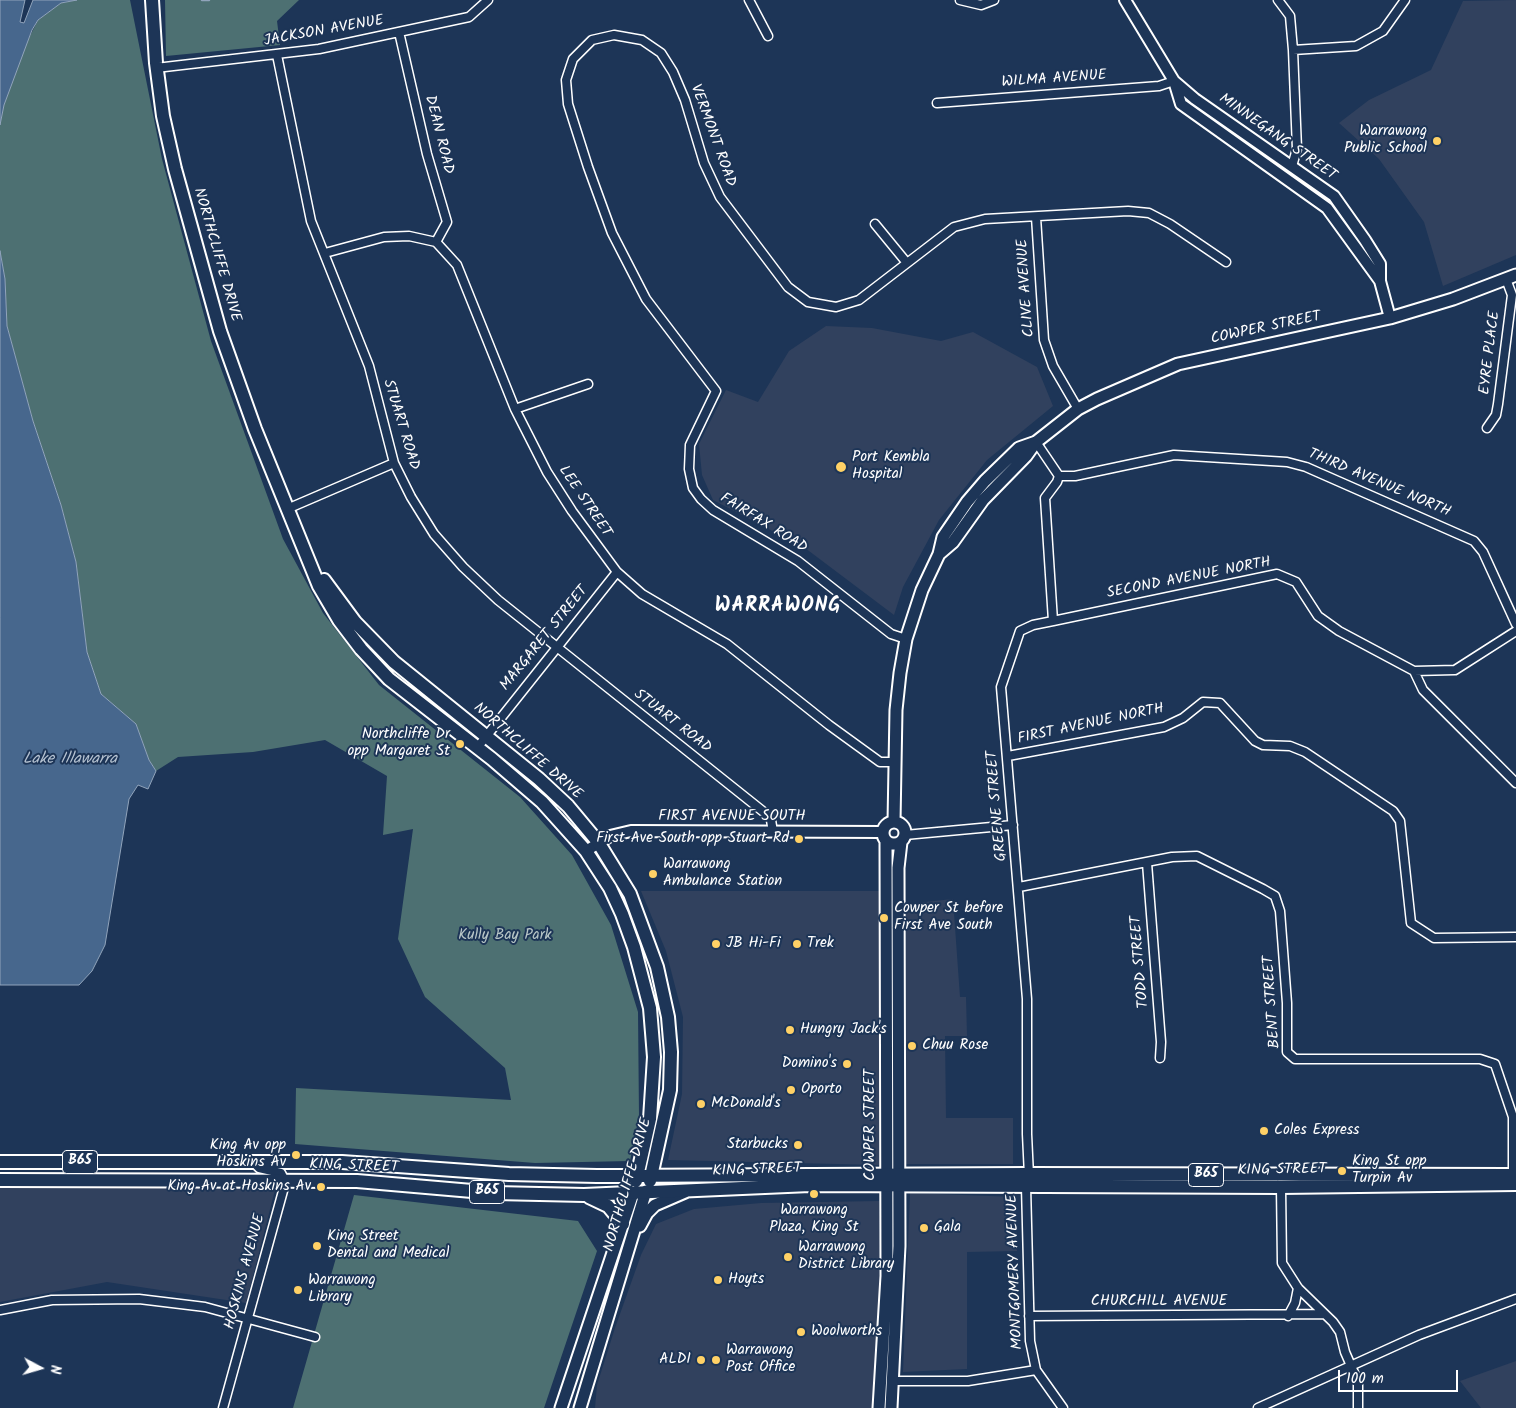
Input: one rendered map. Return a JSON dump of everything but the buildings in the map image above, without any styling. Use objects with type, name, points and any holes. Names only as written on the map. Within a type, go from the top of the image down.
[{"type":"main road","name":"NORTHCLIFFE DRIVE","points":[[152,0],[156,68],[163,116],[175,169],[220,331],[254,429],[319,586],[339,620],[361,650],[389,679],[542,802],[586,851],[610,888],[634,947],[650,1008],[654,1057],[653,1096],[633,1193],[561,1408]]},
{"type":"main road","name":"COWPER STREET","points":[[939,554],[953,542],[995,486],[1026,456],[1036,442],[1078,409],[1134,381],[1178,364],[1390,318],[1511,277]]},
{"type":"main road","name":"COWPER STREET","points":[[894,822],[896,710],[906,639],[922,590],[939,554],[943,538],[967,502],[985,481],[1019,448],[1036,442]]},
{"type":"main road","points":[[964,527],[967,517],[967,502],[976,499],[987,487],[995,486]]},
{"type":"main road","name":"NORTHCLIFFE DRIVE","points":[[287,509],[325,582],[355,622],[394,662],[486,736],[562,801],[598,842],[630,894],[647,936],[668,1017],[671,1052],[670,1090],[652,1174],[580,1408]]},
{"type":"main road","points":[[894,822],[903,828],[903,839],[895,845],[884,837],[885,826],[894,822]]},
{"type":"main road","name":"COWPER STREET","points":[[880,1408],[893,1180],[884,837]]},
{"type":"main road","name":"COWPER STREET","points":[[890,1408],[894,1381],[893,1180],[898,868],[903,839]]},
{"type":"main road","name":"KING STREET","points":[[0,1162],[366,1162],[509,1174],[652,1174],[893,1180],[1258,1176],[1515,1178]]},
{"type":"main road","name":"KING STREET","points":[[1027,1180],[1056,1186],[1281,1187],[1515,1178]]},
{"type":"main road","name":"KING STREET","points":[[0,1180],[376,1182],[495,1193],[584,1195],[893,1180]]},
{"type":"main road","points":[[630,1242],[647,1213],[656,1205],[690,1190]]},
{"type":"main road","points":[[584,1195],[608,1206],[622,1224]]},
{"type":"street","name":"JACKSON AVENUE","points":[[156,68],[319,49],[469,17],[488,0]]},
{"type":"street","points":[[748,0],[768,36]]},
{"type":"street","points":[[960,0],[981,5],[994,0]]},
{"type":"street","name":"MINNEGANG STREET","points":[[1125,0],[1174,81],[1182,104],[1327,208],[1380,281]]},
{"type":"street","points":[[1278,0],[1290,16],[1294,50],[1297,149],[1292,166]]},
{"type":"street","points":[[1294,50],[1356,46],[1383,31],[1405,0]]},
{"type":"street","name":"DEAN ROAD","points":[[399,32],[427,154],[447,222],[436,242]]},
{"type":"street","name":"VERMONT ROAD","points":[[716,391],[646,299],[612,233],[588,167],[568,104],[566,80],[573,59],[592,40],[614,35],[642,40],[661,53],[673,72],[685,100],[704,163],[720,197],[788,287],[808,302],[836,307],[859,300],[954,227],[985,219],[1128,211],[1148,213],[1170,224],[1226,262]]},
{"type":"street","name":"STUART ROAD","points":[[277,55],[311,221],[369,366],[394,463],[411,497],[434,534],[463,567],[498,600],[765,813],[771,820],[773,832]]},
{"type":"street","name":"MINNEGANG STREET","points":[[1174,81],[1195,99],[1334,196],[1380,264],[1380,281],[1390,318]]},
{"type":"street","name":"WILMA AVENUE","points":[[936,103],[1159,86],[1174,81]]},
{"type":"street","name":"CLIVE AVENUE","points":[[1036,217],[1044,340],[1053,366],[1078,409]]},
{"type":"street","points":[[875,224],[907,263]]},
{"type":"street","points":[[324,253],[384,236],[409,236],[436,242]]},
{"type":"street","name":"LEE STREET","points":[[436,242],[457,265],[515,409],[547,472],[572,511],[617,572],[642,594],[727,644],[829,725],[880,762],[894,762]]},
{"type":"street","name":"EYRE PLACE","points":[[1487,428],[1496,415],[1498,404],[1512,295],[1511,277]]},
{"type":"street","points":[[515,409],[588,384]]},
{"type":"street","name":"FAIRFAX ROAD","points":[[716,391],[690,444],[689,469],[693,488],[701,499],[713,510],[798,561],[891,634],[906,639]]},
{"type":"street","points":[[1036,442],[1059,476],[1057,482],[1045,498],[1053,621]]},
{"type":"street","name":"THIRD AVENUE NORTH","points":[[1059,476],[1075,476],[1174,455],[1287,462],[1306,467],[1474,541],[1483,552],[1516,624]]},
{"type":"street","points":[[287,509],[394,463]]},
{"type":"street","name":"MARGARET STREET","points":[[477,748],[556,646],[617,572]]},
{"type":"street","name":"SECOND AVENUE NORTH","points":[[1053,621],[1278,574],[1296,582],[1318,616],[1339,631],[1414,671]]},
{"type":"street","name":"GREENE STREET","points":[[1027,1180],[1027,999],[1001,687],[1020,631],[1033,625],[1053,621]]},
{"type":"street","points":[[1516,631],[1455,670],[1414,671],[1423,690],[1516,783]]},
{"type":"street","name":"FIRST AVENUE NORTH","points":[[1008,756],[1164,727],[1183,718],[1203,702],[1220,703],[1255,741],[1263,744],[1290,746],[1304,752],[1393,810],[1400,822],[1411,923],[1434,938],[1516,937]]},
{"type":"street","points":[[903,839],[1013,825]]},
{"type":"street","name":"FIRST AVENUE SOUTH","points":[[586,851],[610,836],[631,831],[773,832],[884,837]]},
{"type":"street","name":"BENT STREET","points":[[1019,888],[1172,857],[1198,856],[1275,896],[1280,910],[1287,1003],[1287,1052],[1295,1059],[1480,1060],[1495,1064],[1513,1117],[1515,1178]]},
{"type":"street","name":"TODD STREET","points":[[1147,863],[1161,1042],[1160,1058]]},
{"type":"street","points":[[252,1162],[259,1168],[280,1173],[284,1181]]},
{"type":"street","points":[[1258,1176],[1272,1181],[1281,1187],[1282,1263],[1298,1288],[1340,1332],[1345,1352],[1358,1382],[1358,1408]]},
{"type":"street","name":"MONTGOMERY AVENUE","points":[[1027,1180],[1030,1341],[1036,1370],[1063,1408]]},
{"type":"street","name":"HOSKINS AVENUE","points":[[223,1408],[284,1181]]},
{"type":"street","points":[[1288,1316],[1295,1303],[1298,1288]]},
{"type":"street","points":[[0,1310],[52,1300],[115,1298],[183,1303],[248,1318],[314,1337]]},
{"type":"street","points":[[1258,1408],[1419,1336],[1516,1299]]},
{"type":"street","name":"CHURCHILL AVENUE","points":[[1030,1316],[1288,1316],[1324,1314]]},
{"type":"street","points":[[894,1381],[968,1381],[1036,1370]]},
{"type":"shaded area","name":"Warrawong Public School","points":[[1516,0],[1516,255],[1443,286],[1424,222],[1379,159],[1339,123],[1369,100],[1431,70],[1463,1]]},
{"type":"shaded area","name":"Port Kembla Hospital","points":[[826,326],[872,328],[941,341],[973,332],[1037,367],[1053,406],[987,460],[939,520],[903,587],[894,615],[805,548],[713,500],[702,475],[699,444],[726,390],[758,402],[789,351]]},
{"type":"shaded area","points":[[641,891],[879,891],[879,1165],[668,1160],[682,1094],[683,1017],[666,951]]},
{"type":"shaded area","points":[[953,899],[960,997],[966,997],[967,1036],[945,1036],[946,1118],[1013,1118],[1013,1164],[906,1164],[906,904]]},
{"type":"shaded area","points":[[0,1186],[276,1186],[246,1303],[107,1282],[0,1302]]},
{"type":"shaded area","points":[[910,1193],[1016,1197],[1017,1251],[967,1252],[967,1369],[903,1372]]},
{"type":"shaded area","points":[[879,1201],[880,1322],[873,1408],[595,1408],[597,1385],[615,1328],[641,1255],[656,1224],[694,1209],[761,1203]]},
{"type":"shaded area","points":[[1516,1361],[1516,1408],[1481,1408],[1460,1381]]},
{"type":"green space","name":"Kully Bay Park","points":[[77,0],[130,0],[162,159],[211,341],[283,539],[323,613],[379,685],[520,797],[572,855],[611,925],[638,1012],[639,1116],[630,1161],[535,1163],[295,1144],[296,1088],[511,1100],[505,1068],[425,997],[398,939],[413,829],[383,835],[387,776],[325,740],[253,752],[178,757],[156,771],[149,760],[136,724],[101,694],[87,652],[76,562],[61,505],[33,421],[7,326],[5,279],[0,251],[0,125],[3,105],[24,48],[38,20],[61,3]]},
{"type":"green space","points":[[165,0],[299,0],[277,21],[280,45],[166,56]]},
{"type":"green space","points":[[354,1195],[578,1221],[597,1251],[544,1408],[293,1408]]},
{"type":"water","points":[[0,0],[25,0],[20,22],[24,23],[33,0],[77,0],[61,3],[38,20],[32,30],[4,105],[0,125]]},
{"type":"water","name":"Lake Illawarra","points":[[0,251],[5,279],[7,326],[33,421],[61,505],[76,562],[87,652],[101,694],[136,724],[149,760],[156,771],[148,789],[138,785],[129,799],[105,945],[92,971],[79,985],[0,985]]},
{"type":"waterway","points":[[202,0],[209,0]]},
{"type":"place","name":"Warrawong Public School","points":[[1437,141]]},
{"type":"place","name":"Port Kembla Hospital","points":[[841,467]]},
{"type":"place","name":"Northcliffe Dr opp Margaret St","points":[[460,744]]},
{"type":"place","name":"First Ave South opp Stuart Rd","points":[[799,839]]},
{"type":"place","name":"Warrawong Ambulance Station","points":[[653,874]]},
{"type":"place","name":"Cowper St before First Ave South","points":[[884,918]]},
{"type":"place","name":"JB Hi-Fi","points":[[716,944]]},
{"type":"place","name":"Trek","points":[[797,944]]},
{"type":"place","name":"Hungry Jack's","points":[[790,1030]]},
{"type":"place","name":"Chuu Rose","points":[[912,1046]]},
{"type":"place","name":"Domino's","points":[[847,1064]]},
{"type":"place","name":"Oporto","points":[[791,1090]]},
{"type":"place","name":"McDonald's","points":[[701,1104]]},
{"type":"place","name":"Coles Express","points":[[1264,1131]]},
{"type":"place","name":"Starbucks","points":[[798,1145]]},
{"type":"place","name":"King Av opp Hoskins Av","points":[[296,1155]]},
{"type":"place","name":"King St opp Turpin Av","points":[[1342,1171]]},
{"type":"place","name":"King Av at Hoskins Av","points":[[321,1187]]},
{"type":"place","name":"Warrawong Plaza, King St","points":[[814,1194]]},
{"type":"place","name":"Gala","points":[[924,1228]]},
{"type":"place","name":"King Street Dental and Medical","points":[[317,1246]]},
{"type":"place","name":"Warrawong District Library","points":[[788,1257]]},
{"type":"place","name":"Hoyts","points":[[718,1280]]},
{"type":"place","name":"Warrawong Library","points":[[298,1290]]},
{"type":"place","name":"Woolworths","points":[[801,1332]]},
{"type":"place","name":"ALDI","points":[[701,1360]]},
{"type":"place","name":"Warrawong Post Office","points":[[716,1360]]},
{"type":"district","name":"WARRAWONG","points":[[778,608]]}]
